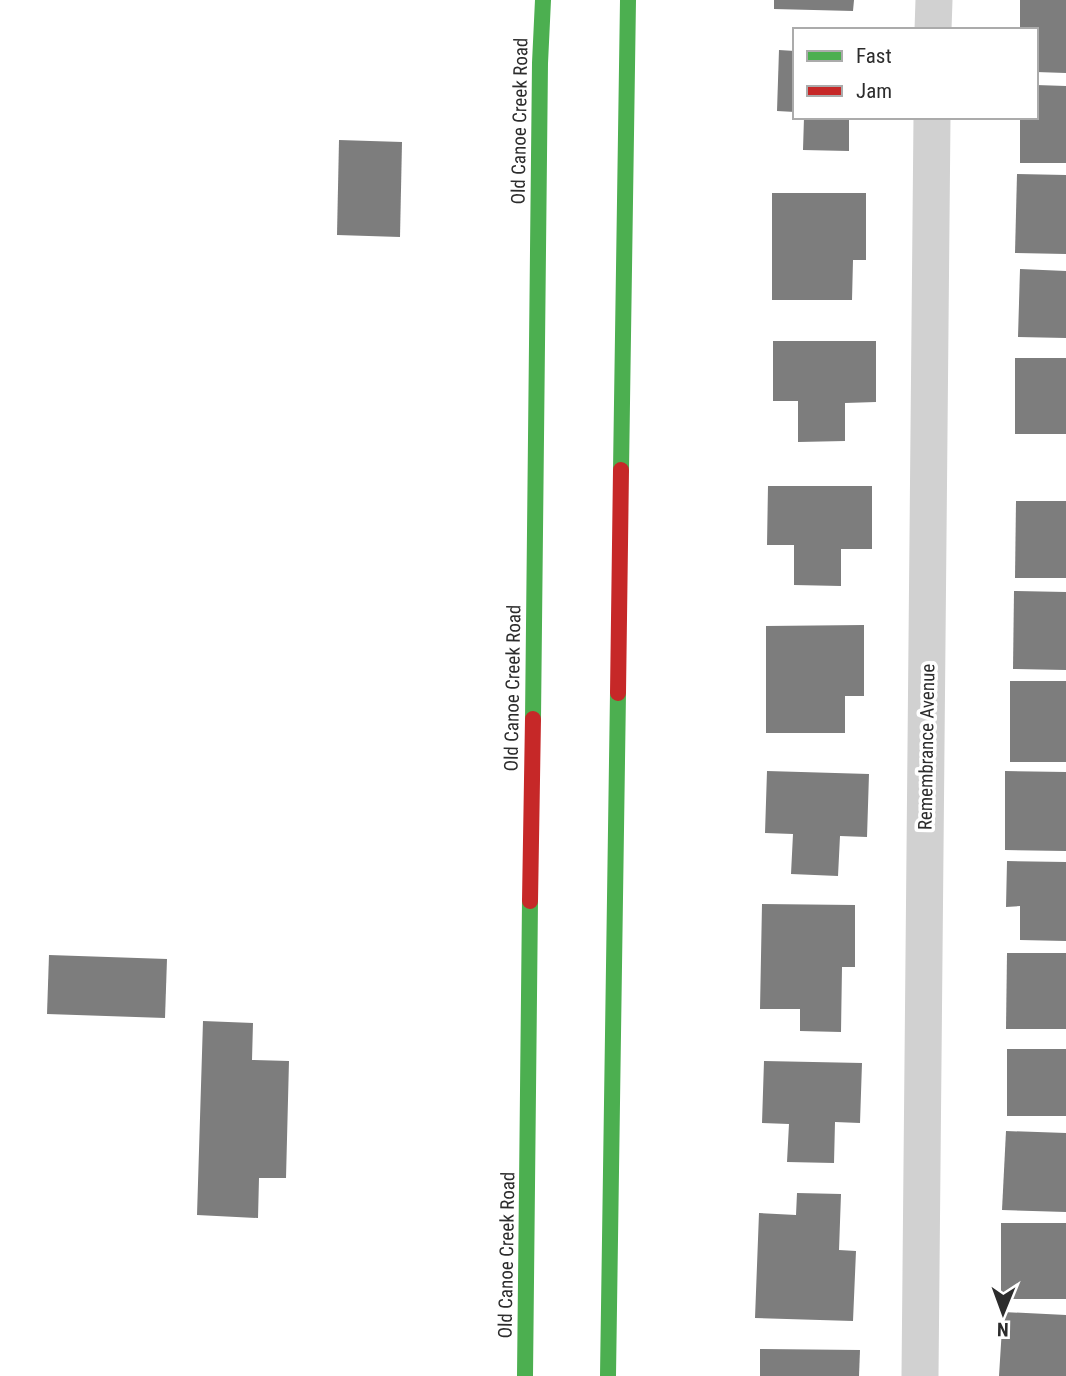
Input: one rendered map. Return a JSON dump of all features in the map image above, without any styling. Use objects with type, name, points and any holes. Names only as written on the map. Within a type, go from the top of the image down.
[{"type":"main road","name":"Old Canoe Creek Road","points":[[525,1376],[540,63],[543,0]]},
{"type":"main road","points":[[608,1376],[628,0]]},
{"type":"street","points":[[933,28],[934,0]]},
{"type":"street","name":"Remembrance Avenue","points":[[919,1376],[932,119]]},
{"type":"building","points":[[774,0],[854,0],[853,11],[774,9]]},
{"type":"building","points":[[1020,0],[1066,0],[1066,73],[1038,72],[1038,28],[1020,28]]},
{"type":"building","points":[[779,50],[793,51],[793,112],[777,111]]},
{"type":"building","points":[[1038,85],[1066,86],[1066,163],[1020,163],[1020,119],[1038,119]]},
{"type":"building","points":[[804,119],[849,119],[849,151],[803,150]]},
{"type":"building","points":[[339,140],[402,142],[400,237],[337,235]]},
{"type":"building","points":[[1017,174],[1066,175],[1066,254],[1015,253]]},
{"type":"building","points":[[772,193],[866,193],[866,260],[853,260],[852,300],[772,300]]},
{"type":"building","points":[[1020,269],[1066,271],[1066,338],[1018,337]]},
{"type":"building","points":[[773,341],[876,341],[876,402],[845,403],[845,441],[798,442],[798,401],[773,401]]},
{"type":"building","points":[[1015,358],[1066,358],[1066,434],[1015,434]]},
{"type":"building","points":[[768,486],[872,486],[872,549],[841,549],[841,586],[794,585],[794,545],[767,545]]},
{"type":"building","points":[[1016,501],[1066,501],[1066,578],[1015,578]]},
{"type":"building","points":[[1014,591],[1066,592],[1066,670],[1013,669]]},
{"type":"building","points":[[864,625],[864,696],[845,696],[845,733],[766,733],[766,626]]},
{"type":"building","points":[[1010,681],[1066,681],[1066,762],[1010,762]]},
{"type":"building","points":[[767,771],[869,774],[867,837],[840,836],[838,876],[791,874],[793,834],[765,833]]},
{"type":"building","points":[[1005,771],[1066,772],[1066,851],[1005,850]]},
{"type":"building","points":[[1007,861],[1066,862],[1066,941],[1020,940],[1020,906],[1006,907]]},
{"type":"building","points":[[762,904],[855,905],[855,967],[842,967],[841,1032],[800,1031],[800,1009],[760,1009]]},
{"type":"building","points":[[1007,953],[1066,953],[1066,1029],[1006,1029]]},
{"type":"building","points":[[49,955],[167,959],[165,1018],[47,1014]]},
{"type":"building","points":[[203,1021],[253,1023],[252,1060],[289,1061],[286,1178],[259,1178],[258,1218],[197,1215]]},
{"type":"building","points":[[1007,1049],[1066,1049],[1066,1116],[1007,1116]]},
{"type":"building","points":[[764,1061],[862,1063],[860,1123],[835,1122],[834,1163],[787,1162],[789,1124],[762,1123]]},
{"type":"building","points":[[1006,1131],[1066,1133],[1066,1212],[1002,1210]]},
{"type":"building","points":[[797,1193],[841,1194],[839,1250],[856,1251],[853,1321],[755,1318],[759,1213],[796,1215]]},
{"type":"building","points":[[1001,1223],[1066,1223],[1066,1299],[1001,1299]]},
{"type":"building","points":[[1003,1312],[1066,1315],[1066,1376],[999,1376]]},
{"type":"building","points":[[760,1349],[860,1350],[859,1376],[760,1376]]},
{"type":"traffic: fast","points":[[533,719],[540,63],[543,0]]},
{"type":"traffic: fast","points":[[621,470],[628,0]]},
{"type":"traffic: fast","points":[[608,1376],[618,693]]},
{"type":"traffic: fast","points":[[525,1376],[530,901]]},
{"type":"traffic: jam","points":[[618,693],[621,470]]},
{"type":"traffic: jam","points":[[530,901],[533,719]]}]
